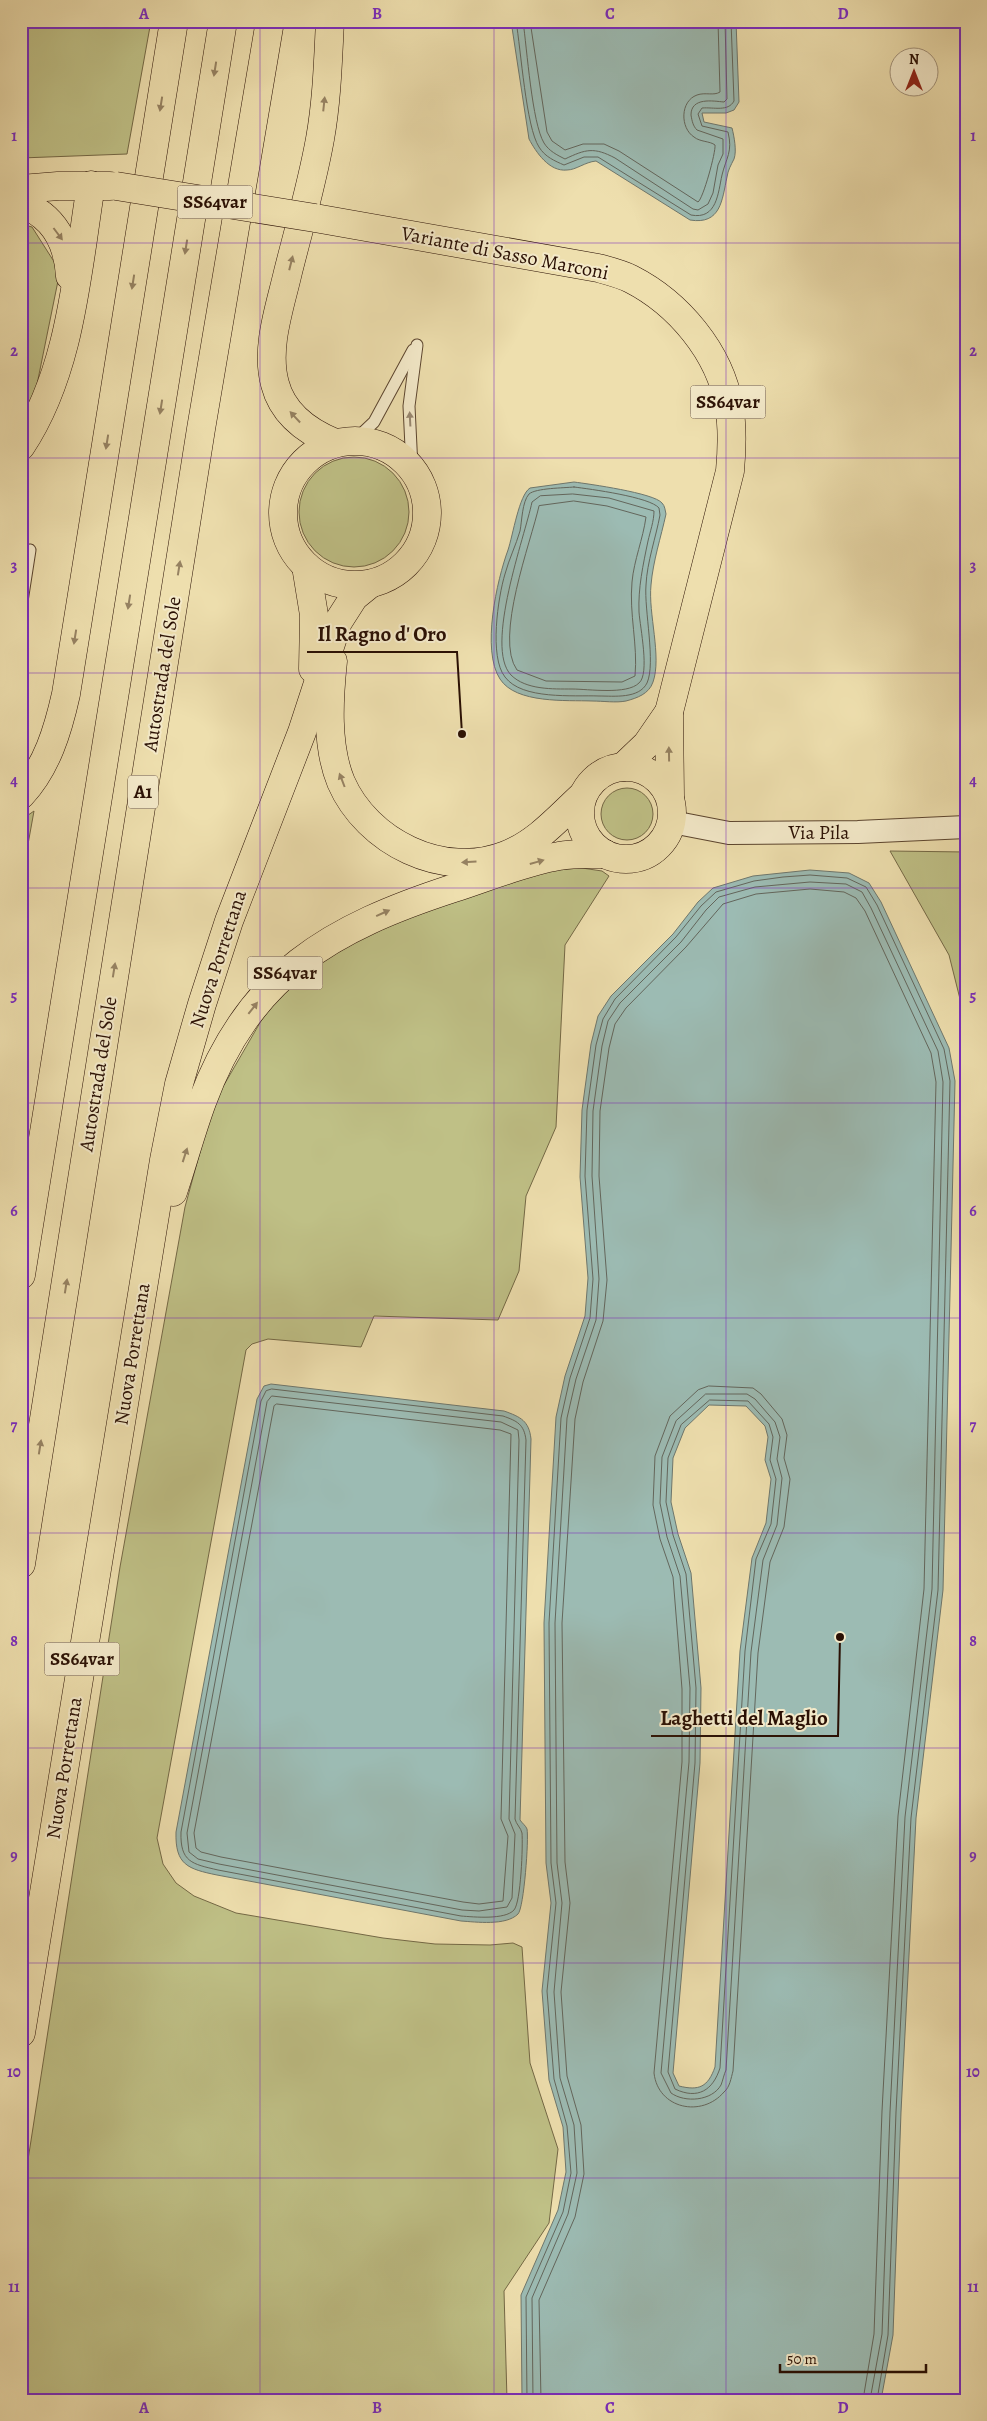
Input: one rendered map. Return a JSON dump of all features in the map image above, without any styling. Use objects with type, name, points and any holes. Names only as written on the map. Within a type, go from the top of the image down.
[{"type":"highway","points":[[21,795],[41,765],[55,738],[66,694],[174,21]]},
{"type":"highway","name":"A1","points":[[21,1276],[223,21]]},
{"type":"highway","name":"Autostrada del Sole","points":[[21,1564],[193,478],[270,21]]},
{"type":"highway","points":[[330,21],[325,99],[320,139],[279,312],[272,360],[275,384],[284,406],[297,421],[316,435],[345,442]]},
{"type":"highway","points":[[21,446],[33,429],[64,348],[72,299],[103,186]]},
{"type":"highway","name":"Variante di Sasso Marconi","points":[[21,189],[103,186],[315,218],[477,245],[598,268],[630,278],[656,294],[682,317],[702,343],[719,376],[729,404],[732,437],[730,471],[669,712]]},
{"type":"highway","points":[[21,204],[30,207],[42,216],[62,238],[67,250],[72,299]]},
{"type":"highway","name":"SS64var","points":[[370,584],[347,585],[325,579],[306,566],[292,549],[284,529],[282,507],[286,492],[299,466],[315,452],[345,442],[376,443],[396,453],[412,468],[423,486],[427,506],[426,527],[422,540],[407,564],[390,576],[370,584],[354,597],[338,622],[331,697],[334,756],[341,782],[352,801],[368,821],[386,838],[408,850],[433,860],[472,862],[505,856],[524,846],[547,829],[583,795],[589,784],[599,775],[623,767],[647,744],[669,712]]},
{"type":"highway","name":"SS64var","points":[[306,566],[314,615],[313,692]]},
{"type":"highway","points":[[313,692],[338,622]]},
{"type":"highway","name":"Nuova Porrettana","points":[[21,2033],[144,1284],[179,1084],[229,921],[302,732],[313,692]]},
{"type":"highway","name":"SS64var","points":[[144,1284],[202,1102],[216,1069],[247,1016],[285,973],[310,953],[341,933],[398,906],[560,856],[604,854],[627,860],[651,853],[661,845],[671,809],[669,712]]},
{"type":"highway","points":[[623,767],[638,768],[651,774],[662,783],[671,809]]},
{"type":"highway","points":[[583,795],[580,808],[583,829],[593,846],[604,854]]},
{"type":"street","name":"Via Pila","points":[[671,809],[729,833],[858,832],[966,827]]},
{"type":"lane","points":[[345,442],[374,422],[417,344],[409,406],[412,468]]},
{"type":"lane","points":[[21,608],[30,550]]},
{"type":"green space","points":[[21,21],[151,21],[127,154],[21,158]]},
{"type":"green space","points":[[21,224],[32,227],[60,271],[33,404],[21,418]]},
{"type":"green space","points":[[354,457],[375,461],[393,473],[405,491],[409,512],[405,533],[393,551],[375,563],[354,567],[333,563],[315,551],[303,533],[299,512],[303,491],[315,473],[333,461]]},
{"type":"green space","points":[[627,788],[637,790],[645,796],[651,804],[653,814],[651,824],[645,832],[637,838],[627,840],[617,838],[609,832],[603,824],[601,814],[603,804],[609,796],[617,790]]},
{"type":"green space","points":[[34,811],[21,883],[21,820]]},
{"type":"green space","points":[[890,851],[966,852],[966,1023],[949,955]]},
{"type":"green space","points":[[582,868],[602,871],[609,876],[565,945],[556,1127],[526,1196],[519,1271],[498,1320],[374,1316],[361,1347],[268,1339],[252,1344],[246,1350],[157,1838],[163,1864],[176,1883],[194,1896],[236,1913],[383,1938],[435,1944],[490,1945],[513,1943],[522,1947],[530,2063],[558,2149],[549,2223],[504,2291],[507,2400],[21,2400],[21,2205],[120,1567],[185,1207],[213,1104],[261,1021],[279,997],[320,961],[394,920],[550,870]]},
{"type":"water","points":[[511,21],[736,21],[739,102],[734,110],[726,113],[702,113],[704,122],[732,128],[735,144],[734,159],[728,172],[721,202],[714,215],[700,221],[690,220],[596,161],[574,169],[560,170],[544,160],[535,150],[529,139]]},
{"type":"water","points":[[574,482],[621,489],[647,496],[657,499],[665,508],[666,514],[655,558],[651,585],[651,608],[656,648],[653,682],[649,690],[638,697],[626,701],[556,700],[530,697],[508,687],[500,679],[494,666],[491,633],[499,579],[526,492],[530,488]]},
{"type":"water","points":[[810,870],[849,873],[869,883],[881,902],[949,1048],[955,1081],[943,1590],[916,1818],[901,2112],[893,2335],[881,2400],[522,2400],[521,2295],[558,2210],[566,2172],[563,2127],[549,2080],[542,1991],[551,1903],[546,1863],[544,1623],[556,1417],[565,1376],[585,1316],[588,1278],[580,1177],[582,1110],[591,1044],[598,1016],[611,996],[673,934],[698,902],[713,888],[753,876]],"holes":[[[709,1405],[746,1406],[765,1426],[768,1437],[765,1460],[771,1479],[766,1523],[752,1558],[740,1651],[715,2067],[706,2083],[692,2088],[679,2086],[673,2073],[700,1763],[701,1688],[691,1573],[678,1534],[671,1502],[673,1458],[685,1428]]]},
{"type":"water","points":[[271,1384],[504,1411],[523,1420],[528,1428],[531,1439],[520,1820],[527,1829],[527,1845],[526,1873],[522,1899],[518,1914],[513,1918],[499,1922],[461,1921],[207,1873],[185,1864],[181,1859],[176,1843],[176,1832],[257,1399],[264,1386]]},
{"type":"place","name":"Il Ragno d' Oro","points":[[462,734]]},
{"type":"place","name":"Laghetti del Maglio","points":[[840,1637]]}]
